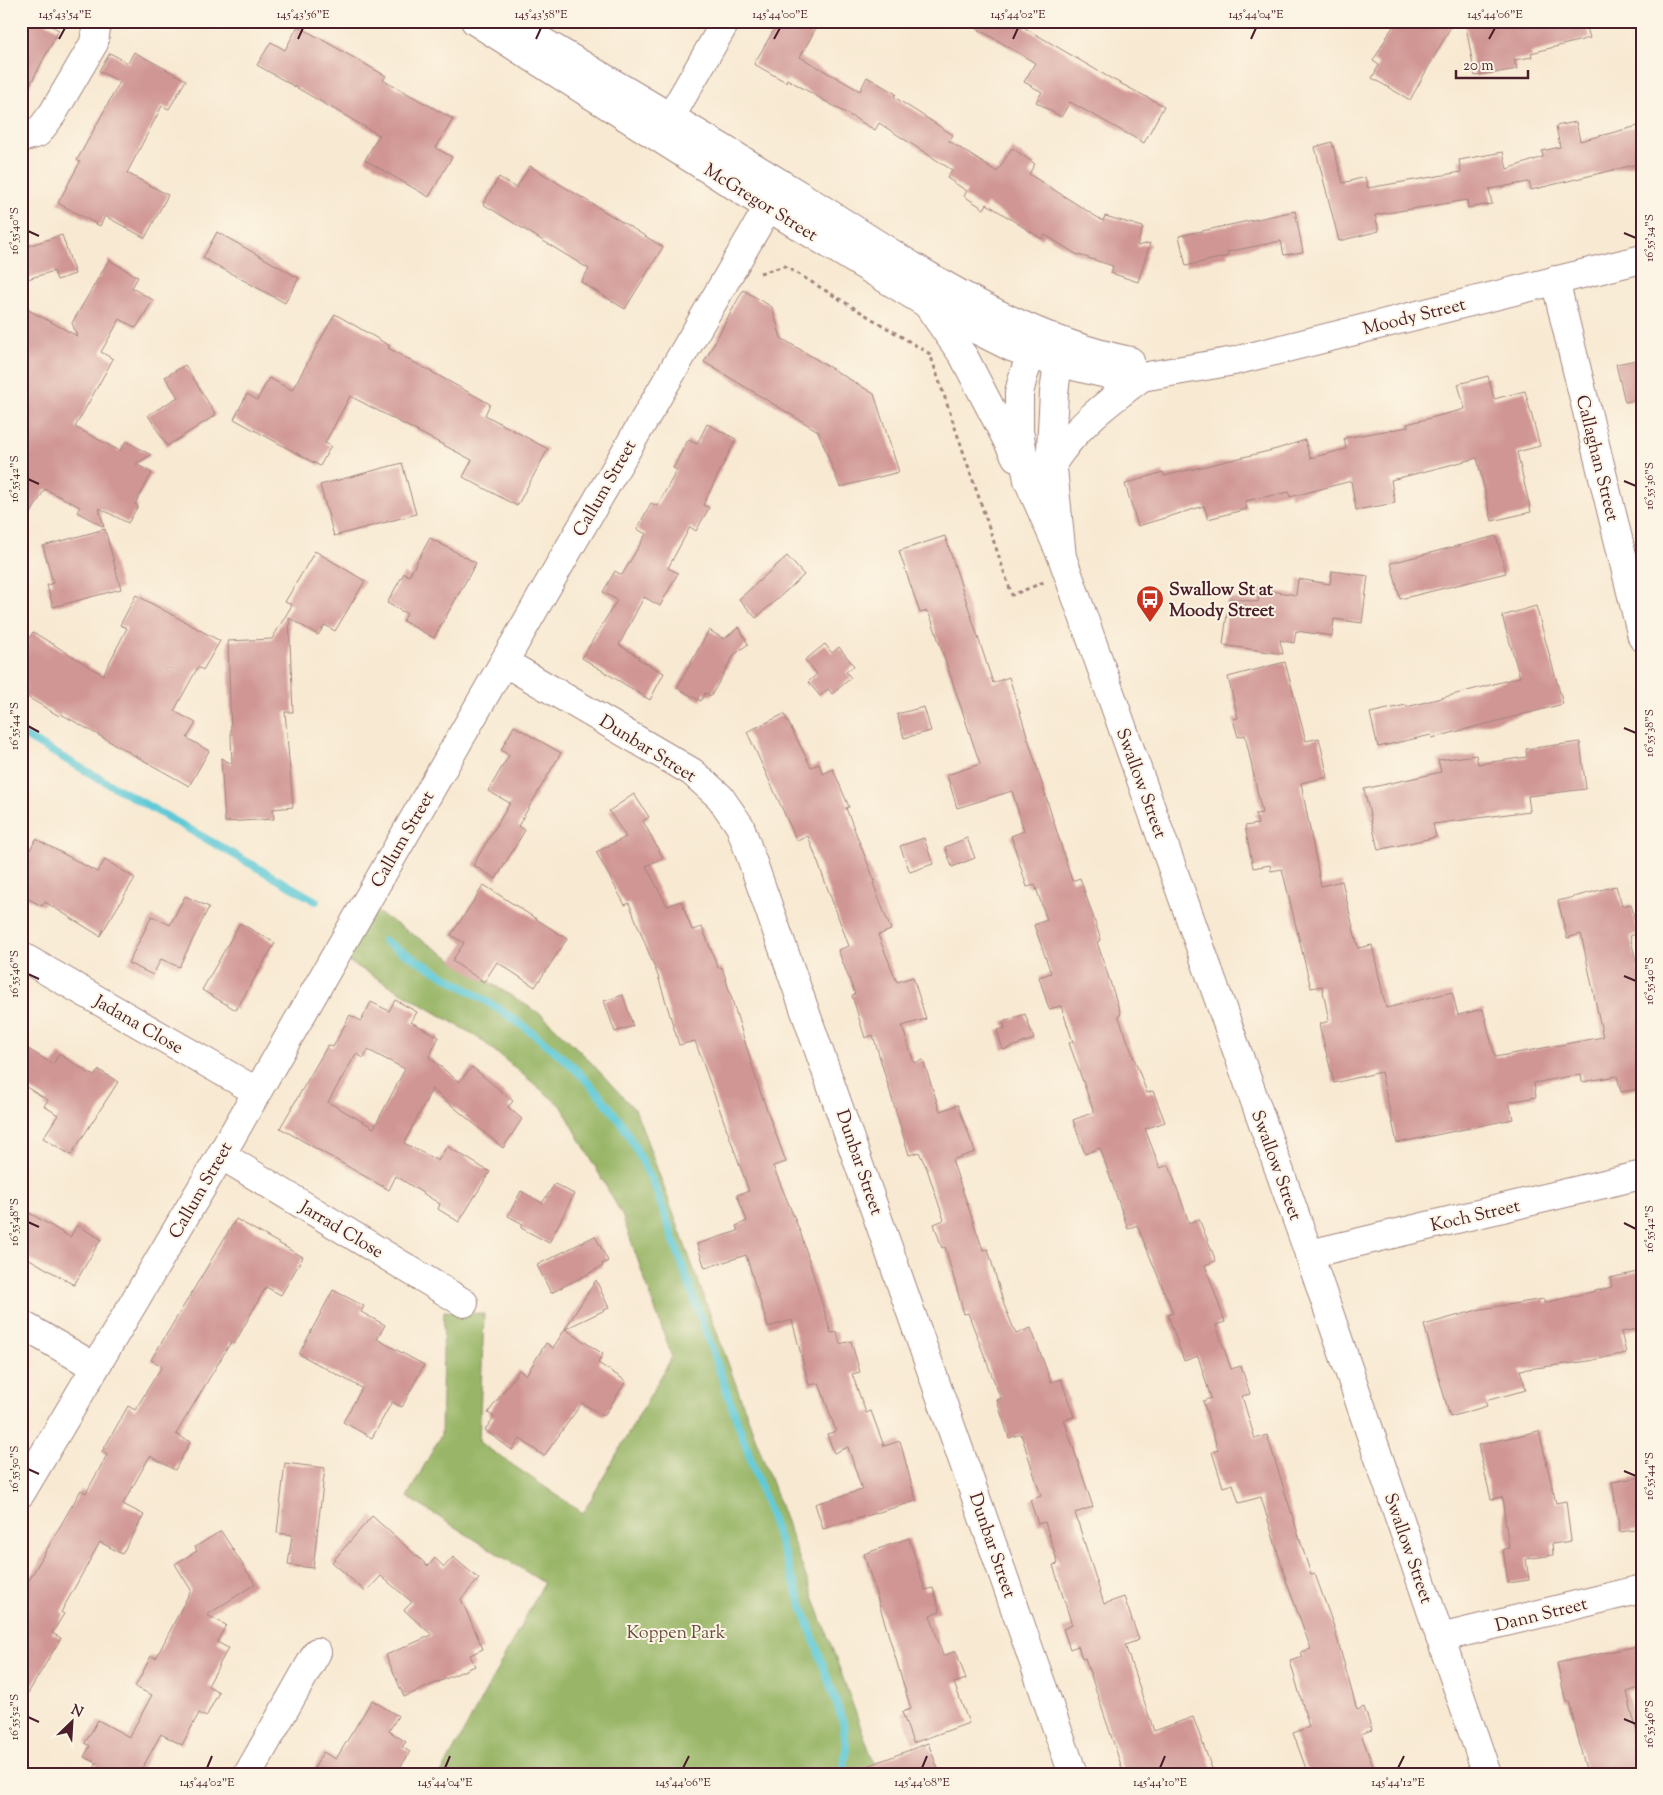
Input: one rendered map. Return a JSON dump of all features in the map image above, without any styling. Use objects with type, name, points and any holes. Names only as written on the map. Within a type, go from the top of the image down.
[{"type":"street","points":[[21,138],[38,133],[53,114],[94,43],[97,21]]},
{"type":"street","name":"McGregor Street","points":[[475,21],[665,127]]},
{"type":"street","name":"McGregor Street","points":[[508,21],[665,127],[775,196],[927,304],[991,338],[1041,346]]},
{"type":"street","points":[[665,127],[726,21]]},
{"type":"street","name":"McGregor Street","points":[[775,196],[941,283],[1041,346]]},
{"type":"street","name":"Callum Street","points":[[21,1493],[221,1155],[256,1091],[775,196]]},
{"type":"street","name":"Moody Street","points":[[1058,363],[1106,374],[1142,377],[1186,368],[1234,362],[1642,259]]},
{"type":"street","name":"Callaghan Street","points":[[1555,280],[1642,637]]},
{"type":"street","points":[[927,304],[950,334],[974,374],[1028,480]]},
{"type":"street","name":"Swallow Street","points":[[1065,565],[1052,464],[1051,428],[1058,363],[1041,346],[1019,393],[1018,410],[1021,452],[1028,480],[1065,565],[1309,1254],[1487,1774]]},
{"type":"street","name":"Moody Street","points":[[1041,346],[1186,368]]},
{"type":"street","points":[[1052,464],[1066,443],[1084,423],[1142,377]]},
{"type":"street","name":"Dunbar Street","points":[[504,662],[692,772],[720,797],[740,826],[1073,1774]]},
{"type":"street","name":"Jadana Close","points":[[21,956],[256,1091]]},
{"type":"street","name":"Jarrad Close","points":[[221,1155],[464,1303]]},
{"type":"street","name":"Koch Street","points":[[1309,1254],[1642,1175]]},
{"type":"street","points":[[21,1324],[95,1367]]},
{"type":"street","name":"Dann Street","points":[[1440,1638],[1642,1589]]},
{"type":"street","points":[[248,1774],[317,1652]]},
{"type":"path","points":[[756,280],[760,273],[785,266],[930,354],[1012,595],[1065,565]]},
{"type":"green space","name":"Koppen Park","points":[[364,904],[542,1015],[584,1055],[636,1111],[878,1774],[441,1774],[544,1583],[407,1497],[441,1435],[444,1311],[484,1314],[479,1442],[583,1513],[672,1357],[622,1215],[562,1107],[479,1038],[336,954]]},
{"type":"building","points":[[29,21],[42,21],[59,30],[21,102],[21,36]]},
{"type":"building","points":[[779,21],[820,21],[800,57],[860,91],[867,77],[896,94],[894,97],[953,135],[949,141],[997,172],[1012,148],[1035,164],[1029,174],[1103,221],[1105,216],[1143,227],[1137,246],[1150,243],[1138,282],[1111,273],[1113,266],[1076,254],[1045,235],[1042,239],[987,204],[984,209],[964,196],[967,191],[947,178],[952,170],[879,123],[875,130],[787,79],[786,82],[754,64]]},
{"type":"building","points":[[965,21],[1029,21],[1025,28],[1110,78],[1164,106],[1144,143],[1070,102],[1061,117],[1036,102],[1042,92],[1024,82],[1035,63]]},
{"type":"building","points":[[1396,21],[1454,21],[1410,100],[1372,78],[1379,65],[1373,61]]},
{"type":"building","points":[[1465,21],[1585,21],[1590,38],[1531,53],[1532,57],[1514,60],[1517,69],[1475,76]]},
{"type":"building","points":[[298,26],[386,76],[383,80],[453,119],[436,148],[452,157],[429,197],[365,160],[379,135],[257,65],[271,42],[285,50]]},
{"type":"building","points":[[134,52],[186,80],[169,109],[162,106],[127,173],[168,195],[145,238],[105,216],[100,226],[58,203],[80,162],[77,160],[120,82],[99,71],[110,53],[128,63]]},
{"type":"building","points":[[1576,122],[1580,141],[1642,125],[1642,163],[1531,190],[1529,182],[1489,189],[1492,204],[1468,208],[1467,200],[1375,215],[1379,231],[1339,241],[1315,147],[1332,142],[1343,183],[1365,177],[1368,188],[1461,172],[1459,160],[1503,152],[1507,169],[1543,157],[1542,151],[1560,147],[1556,126]]},
{"type":"building","points":[[530,166],[663,247],[625,309],[581,282],[589,269],[483,204],[499,177],[516,188]]},
{"type":"building","points":[[1295,211],[1303,252],[1284,255],[1281,241],[1227,252],[1228,256],[1186,266],[1179,236]]},
{"type":"building","points":[[217,232],[299,278],[285,303],[203,258]]},
{"type":"building","points":[[62,235],[75,274],[57,280],[54,271],[21,281],[21,248]]},
{"type":"building","points":[[109,260],[138,277],[132,288],[153,300],[136,328],[120,319],[101,352],[113,359],[75,427],[120,451],[126,441],[151,455],[136,464],[152,473],[135,504],[138,506],[128,523],[99,508],[104,527],[77,512],[80,507],[45,489],[21,530],[21,306],[77,336],[72,323]]},
{"type":"building","points":[[743,290],[772,307],[781,338],[874,394],[899,472],[840,487],[818,431],[704,362]]},
{"type":"building","points":[[335,314],[390,346],[388,348],[490,404],[485,415],[548,449],[517,506],[463,477],[472,460],[350,396],[325,443],[331,446],[320,466],[234,419],[247,394],[257,400],[269,378],[292,390]]},
{"type":"building","points":[[1642,359],[1642,399],[1625,402],[1616,364]]},
{"type":"building","points":[[185,365],[216,415],[167,446],[148,415],[178,397],[165,377]]},
{"type":"building","points":[[1488,376],[1494,399],[1525,391],[1540,446],[1517,452],[1531,512],[1492,521],[1477,458],[1391,480],[1395,503],[1356,510],[1351,481],[1290,497],[1289,492],[1245,501],[1247,509],[1208,519],[1204,506],[1138,526],[1125,484],[1163,472],[1164,476],[1277,449],[1305,440],[1310,458],[1346,449],[1344,438],[1408,427],[1407,424],[1465,409],[1458,384]]},
{"type":"building","points":[[707,424],[736,439],[703,505],[709,508],[696,531],[690,527],[668,568],[678,573],[660,606],[644,597],[619,645],[639,657],[638,659],[664,673],[650,700],[582,658],[617,600],[603,592],[615,571],[622,575],[646,534],[637,529],[651,503],[657,506],[677,470],[673,468],[688,440],[697,444]]},
{"type":"building","points":[[402,463],[416,514],[334,536],[320,485]]},
{"type":"building","points":[[105,529],[121,589],[53,607],[47,585],[53,583],[43,546]]},
{"type":"building","points":[[945,536],[993,683],[1009,677],[1072,881],[1080,878],[1101,940],[1097,942],[1121,1015],[1118,1015],[1147,1093],[1153,1091],[1165,1122],[1145,1129],[1160,1168],[1169,1165],[1189,1223],[1199,1219],[1216,1261],[1205,1265],[1225,1322],[1216,1325],[1231,1369],[1241,1366],[1250,1394],[1242,1396],[1255,1439],[1267,1435],[1311,1575],[1315,1574],[1334,1627],[1357,1710],[1364,1707],[1372,1730],[1361,1734],[1376,1774],[1308,1774],[1293,1733],[1309,1727],[1290,1661],[1303,1657],[1301,1652],[1311,1649],[1287,1583],[1261,1497],[1239,1503],[1233,1484],[1223,1487],[1212,1452],[1218,1450],[1203,1401],[1211,1398],[1198,1356],[1184,1361],[1168,1315],[1173,1313],[1137,1225],[1128,1229],[1100,1148],[1085,1154],[1073,1120],[1094,1112],[1069,1043],[1073,1042],[1061,1006],[1049,1009],[1039,977],[1051,973],[1034,925],[1047,920],[1035,885],[1027,887],[1011,836],[1024,831],[1012,791],[957,808],[947,775],[980,764],[931,618],[927,611],[920,613],[899,551]]},
{"type":"building","points":[[1496,536],[1506,573],[1400,599],[1391,563]]},
{"type":"building","points":[[430,538],[476,563],[434,638],[403,621],[407,614],[387,603],[404,573],[409,576]]},
{"type":"building","points":[[315,551],[365,581],[335,631],[325,625],[318,635],[289,618],[293,712],[285,712],[293,807],[273,809],[274,819],[225,822],[221,758],[232,764],[228,641],[272,639],[292,605],[285,602]]},
{"type":"building","points":[[787,556],[804,575],[756,618],[739,599]]},
{"type":"building","points":[[1332,571],[1368,576],[1362,623],[1334,619],[1332,636],[1296,631],[1294,643],[1280,640],[1283,654],[1223,645],[1229,598],[1258,602],[1260,589],[1296,595],[1298,579],[1330,584]]},
{"type":"building","points":[[136,595],[220,641],[203,670],[198,667],[174,711],[196,723],[187,738],[209,751],[189,786],[61,714],[59,716],[21,693],[21,652],[33,632],[103,675],[127,628],[120,625]]},
{"type":"building","points":[[1536,606],[1563,704],[1432,738],[1431,735],[1378,747],[1370,713],[1406,705],[1407,707],[1520,677],[1502,616]]},
{"type":"building","points":[[739,627],[748,644],[734,655],[711,696],[705,693],[701,701],[677,688],[709,630],[724,639]]},
{"type":"building","points":[[825,644],[832,653],[839,647],[854,666],[846,672],[851,678],[832,694],[828,689],[820,696],[808,682],[817,674],[805,660]]},
{"type":"building","points":[[1285,662],[1306,741],[1319,738],[1328,777],[1301,783],[1321,886],[1342,881],[1358,948],[1372,945],[1386,1008],[1452,992],[1458,1015],[1483,1009],[1495,1057],[1603,1037],[1581,934],[1567,938],[1558,901],[1616,886],[1622,906],[1631,904],[1638,933],[1630,936],[1642,986],[1642,1088],[1621,1092],[1617,1076],[1582,1082],[1581,1074],[1534,1083],[1536,1097],[1509,1102],[1513,1119],[1397,1143],[1381,1072],[1334,1083],[1319,1024],[1329,1021],[1322,986],[1311,988],[1282,869],[1271,871],[1270,865],[1253,868],[1245,826],[1258,824],[1255,814],[1262,813],[1245,735],[1238,737],[1233,719],[1238,718],[1228,677]]},
{"type":"building","points":[[924,707],[931,731],[904,738],[897,714]]},
{"type":"building","points":[[784,714],[811,767],[819,764],[823,774],[833,769],[849,807],[846,808],[875,882],[873,883],[891,930],[878,935],[897,982],[913,977],[926,1019],[902,1026],[914,1063],[923,1060],[940,1111],[958,1105],[975,1152],[952,1160],[983,1250],[988,1249],[1004,1305],[1016,1334],[1031,1328],[1051,1382],[1061,1379],[1074,1417],[1064,1420],[1093,1507],[1075,1513],[1104,1604],[1124,1597],[1139,1640],[1125,1645],[1154,1731],[1193,1717],[1214,1774],[1124,1774],[1085,1658],[1082,1659],[1078,1646],[1070,1649],[1063,1629],[1072,1625],[1053,1565],[1058,1564],[1045,1522],[1038,1524],[1030,1500],[1041,1496],[1021,1434],[1009,1438],[997,1400],[1001,1399],[968,1313],[964,1314],[945,1247],[942,1248],[934,1224],[944,1220],[927,1169],[919,1152],[909,1155],[873,1035],[865,1038],[852,995],[855,994],[838,950],[849,946],[808,836],[797,841],[747,732]]},
{"type":"building","points":[[514,726],[561,753],[518,826],[525,830],[496,879],[473,865],[510,803],[488,791],[509,755],[501,750]]},
{"type":"building","points":[[1580,742],[1586,789],[1528,796],[1530,811],[1433,824],[1436,837],[1378,850],[1364,789],[1441,772],[1438,760],[1476,755],[1478,764],[1527,757],[1526,749]]},
{"type":"building","points":[[634,794],[649,817],[643,821],[663,858],[646,866],[667,906],[681,901],[692,930],[702,927],[718,968],[722,967],[760,1091],[786,1162],[773,1166],[801,1234],[831,1333],[837,1332],[840,1344],[851,1341],[860,1372],[852,1374],[866,1413],[871,1411],[884,1446],[900,1441],[916,1501],[823,1529],[815,1504],[862,1490],[848,1447],[834,1453],[827,1434],[836,1431],[819,1383],[809,1385],[792,1320],[768,1327],[746,1255],[705,1268],[697,1244],[738,1231],[736,1226],[747,1221],[737,1195],[749,1191],[695,1041],[679,1045],[658,976],[629,903],[625,905],[596,852],[626,837],[609,811]]},
{"type":"building","points":[[924,838],[933,864],[910,872],[900,846]]},
{"type":"building","points":[[967,838],[975,858],[952,867],[945,847]]},
{"type":"building","points":[[36,839],[97,872],[105,860],[135,878],[100,936],[45,902],[42,906],[21,895],[21,866]]},
{"type":"building","points":[[484,885],[567,939],[535,987],[497,962],[484,982],[452,961],[464,943],[451,935]]},
{"type":"building","points":[[185,896],[209,907],[179,967],[161,959],[153,975],[128,963],[152,916],[170,925]]},
{"type":"building","points":[[240,923],[275,943],[236,1010],[202,990]]},
{"type":"building","points":[[623,995],[633,1026],[615,1032],[604,1001]]},
{"type":"building","points":[[395,1000],[417,1012],[411,1022],[439,1037],[429,1057],[459,1082],[472,1067],[513,1101],[508,1107],[522,1119],[503,1148],[432,1089],[404,1143],[438,1161],[447,1146],[490,1172],[459,1222],[438,1209],[440,1204],[396,1176],[389,1190],[280,1128],[328,1045],[333,1047],[350,1015],[361,1021],[371,1002],[389,1011]],"holes":[[[368,1050],[405,1069],[374,1128],[328,1102],[356,1054],[364,1058]]]},
{"type":"building","points":[[1025,1014],[1034,1039],[1003,1050],[997,1030],[1005,1028],[1003,1022]]},
{"type":"building","points":[[21,1045],[53,1064],[59,1054],[94,1076],[99,1070],[118,1082],[71,1155],[43,1138],[58,1115],[44,1106],[48,1100],[21,1084]]},
{"type":"building","points":[[555,1184],[574,1194],[549,1243],[521,1228],[523,1224],[508,1216],[521,1191],[542,1203]]},
{"type":"building","points":[[21,1208],[70,1237],[77,1225],[101,1239],[74,1285],[21,1254]]},
{"type":"building","points":[[236,1219],[303,1257],[281,1295],[266,1287],[234,1344],[231,1342],[176,1434],[190,1442],[175,1470],[150,1456],[123,1504],[144,1515],[122,1554],[100,1542],[61,1612],[64,1614],[52,1633],[61,1638],[21,1705],[21,1594],[81,1490],[86,1493],[107,1455],[102,1452],[128,1406],[135,1410],[162,1366],[151,1360]]},
{"type":"building","points":[[595,1236],[608,1261],[602,1264],[603,1266],[551,1293],[537,1265]]},
{"type":"building","points":[[1642,1271],[1642,1328],[1621,1332],[1626,1353],[1589,1361],[1520,1370],[1526,1390],[1485,1401],[1487,1406],[1450,1417],[1424,1325],[1481,1309],[1544,1299],[1544,1303],[1612,1287],[1610,1278]]},
{"type":"building","points":[[596,1280],[609,1308],[565,1329]]},
{"type":"building","points":[[333,1290],[364,1306],[361,1312],[385,1325],[377,1339],[424,1365],[402,1407],[392,1402],[372,1438],[343,1422],[362,1388],[299,1354]]},
{"type":"building","points":[[565,1329],[603,1354],[598,1363],[626,1381],[604,1416],[582,1403],[544,1456],[520,1439],[512,1450],[485,1430],[494,1417],[488,1413],[519,1370],[526,1375],[546,1343],[553,1348]]},
{"type":"building","points":[[1539,1431],[1556,1503],[1566,1501],[1571,1541],[1552,1544],[1553,1555],[1526,1559],[1529,1580],[1508,1583],[1503,1549],[1509,1548],[1502,1497],[1491,1499],[1478,1445]]},
{"type":"building","points":[[285,1463],[325,1468],[313,1568],[288,1565],[292,1535],[277,1533]]},
{"type":"building","points":[[1642,1477],[1642,1529],[1620,1532],[1612,1482]]},
{"type":"building","points":[[372,1516],[428,1566],[435,1558],[444,1567],[453,1557],[479,1579],[461,1599],[483,1649],[470,1655],[475,1666],[404,1697],[386,1655],[432,1635],[404,1610],[412,1602],[381,1576],[366,1592],[332,1562]]},
{"type":"building","points":[[221,1531],[255,1584],[207,1615],[226,1625],[217,1642],[228,1648],[208,1686],[219,1692],[206,1717],[199,1713],[182,1745],[161,1734],[139,1774],[91,1774],[97,1763],[84,1757],[90,1746],[85,1743],[98,1720],[129,1737],[152,1695],[135,1687],[151,1656],[156,1658],[191,1590],[175,1564],[197,1551],[195,1547]]},
{"type":"building","points":[[909,1538],[925,1590],[933,1588],[940,1612],[930,1615],[943,1656],[956,1651],[966,1679],[954,1683],[969,1723],[913,1743],[902,1712],[911,1709],[864,1554]]},
{"type":"building","points":[[1642,1645],[1642,1687],[1627,1692],[1642,1753],[1642,1774],[1587,1774],[1569,1701],[1566,1702],[1557,1663]]},
{"type":"building","points":[[372,1700],[398,1716],[389,1731],[406,1742],[402,1747],[410,1752],[396,1774],[311,1774],[323,1752],[336,1759]]},
{"type":"building","points":[[928,1743],[940,1774],[852,1774],[852,1772]]},
{"type":"waterway","points":[[21,734],[316,901]]},
{"type":"waterway","points":[[384,941],[481,998],[541,1039],[569,1063],[595,1090],[629,1135],[654,1184],[843,1722],[846,1747],[844,1774]]},
{"type":"place","name":"Swallow St at Moody Street","points":[[1150,623]]}]
